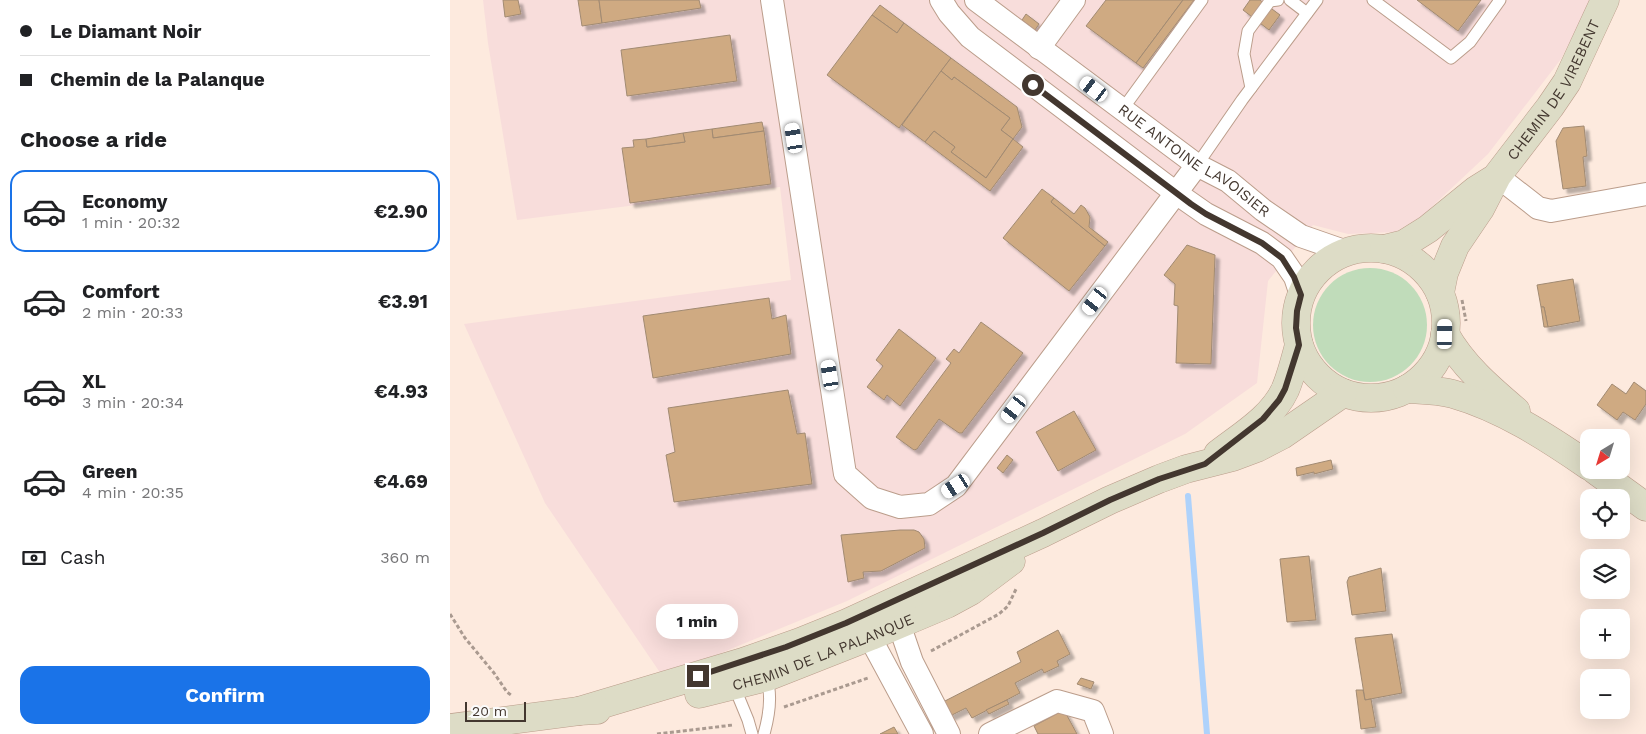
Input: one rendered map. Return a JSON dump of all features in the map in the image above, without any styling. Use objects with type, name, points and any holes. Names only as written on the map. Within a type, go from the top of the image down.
[{"type":"street","points":[[772,0],[845,474],[872,498],[900,507],[929,504],[956,486],[1197,165]]},
{"type":"street","name":"RUE ANTOINE LAVOISIER","points":[[941,0],[949,13],[970,37],[1176,193],[1206,214],[1262,243],[1282,258],[1294,277],[1301,295]]},
{"type":"street","name":"RUE ANTOINE LAVOISIER","points":[[976,0],[1197,165],[1228,181],[1263,210],[1301,236],[1348,252]]},
{"type":"street","points":[[1039,48],[1074,0]]},
{"type":"street","name":"CHEMIN DE VIREBENT","points":[[1440,293],[1448,259],[1455,246],[1480,210],[1497,176],[1567,82],[1605,0]]},
{"type":"street","points":[[1497,176],[1538,208],[1551,211],[1646,194]]},
{"type":"street","name":"CHEMIN DE VIREBENT","points":[[1384,249],[1404,244],[1428,229],[1476,190],[1497,176]]},
{"type":"street","points":[[1366,248],[1384,249],[1402,254],[1417,264],[1430,277],[1440,293],[1445,313],[1445,334],[1438,356],[1425,375],[1406,389],[1392,395],[1375,398],[1359,397],[1343,392],[1324,381],[1309,365],[1299,345],[1296,328],[1297,311],[1301,295],[1312,276],[1328,261],[1348,252],[1366,248]]},
{"type":"street","points":[[1445,334],[1453,349],[1468,367],[1539,432],[1580,460]]},
{"type":"street","name":"CHEMIN DE LA PALANQUE","points":[[1205,464],[1263,419],[1279,400],[1285,389],[1299,345]]},
{"type":"street","points":[[1406,389],[1451,393],[1481,404],[1539,432]]},
{"type":"street","name":"CHEMIN DE LA PALANQUE","points":[[738,674],[766,677],[1110,500],[1159,479],[1234,457],[1257,448],[1282,434],[1343,392]]},
{"type":"street","points":[[1607,479],[1646,507]]},
{"type":"street","name":"CHEMIN DE LA PALANQUE","points":[[450,728],[580,711],[738,674],[800,642],[873,623],[898,624],[946,604],[971,590],[1006,566],[1043,533]]},
{"type":"street","points":[[873,623],[874,645],[922,734]]},
{"type":"street","points":[[898,624],[912,662],[950,734]]},
{"type":"street","points":[[990,734],[1057,701],[1093,711],[1102,734]]},
{"type":"lane","points":[[1122,110],[1202,0]]},
{"type":"lane","points":[[1251,88],[1244,54],[1248,31],[1270,1],[1278,0]]},
{"type":"lane","points":[[1290,0],[1307,13]]},
{"type":"lane","points":[[1197,165],[1251,88],[1317,0]]},
{"type":"lane","points":[[1373,0],[1451,58],[1470,42],[1500,0]]},
{"type":"lane","points":[[738,674],[752,734]]},
{"type":"lane","points":[[764,734],[770,712],[769,684],[766,677]]},
{"type":"path","points":[[450,614],[465,638],[507,692],[524,701],[524,719]]},
{"type":"path","points":[[657,734],[737,724]]},
{"type":"shaded area","points":[[483,0],[1591,0],[1561,59],[1488,154],[1422,216],[1395,232],[1348,234],[1313,225],[1268,281],[1257,383],[1185,434],[847,601],[663,677],[545,503],[464,324],[791,280],[780,187],[517,220],[488,43]]},
{"type":"green space","points":[[1370,268],[1392,272],[1402,277],[1418,293],[1423,303],[1427,325],[1423,347],[1418,357],[1402,373],[1392,378],[1370,382],[1348,378],[1338,373],[1322,357],[1317,347],[1313,325],[1317,303],[1322,293],[1338,277],[1348,272]]},
{"type":"building","points":[[503,0],[518,0],[521,14],[505,17]]},
{"type":"building","points":[[578,0],[599,0],[602,23],[582,26]]},
{"type":"building","points":[[599,0],[699,0],[701,8],[602,23]]},
{"type":"building","points":[[1106,0],[1183,0],[1136,63],[1086,26]]},
{"type":"building","points":[[1183,0],[1194,0],[1143,68],[1136,63]]},
{"type":"building","points":[[1250,0],[1260,0],[1280,15],[1269,30],[1243,10]]},
{"type":"building","points":[[1417,0],[1481,0],[1458,31]]},
{"type":"building","points":[[880,5],[904,23],[897,33],[872,15]]},
{"type":"building","points":[[1026,14],[1039,24],[1035,30],[1022,20]]},
{"type":"building","points":[[872,15],[897,33],[904,23],[951,58],[899,128],[827,75]]},
{"type":"building","points":[[730,35],[737,81],[627,96],[621,50]]},
{"type":"building","points":[[951,58],[1017,107],[1022,127],[1013,139],[1001,130],[1010,118],[954,77],[952,80],[941,71]]},
{"type":"building","points":[[941,71],[952,80],[954,77],[1010,118],[1001,130],[1013,139],[986,178],[951,152],[955,147],[934,131],[925,142],[902,125]]},
{"type":"building","points":[[762,122],[764,131],[713,138],[712,129]]},
{"type":"building","points":[[1584,126],[1587,156],[1583,157],[1586,186],[1563,189],[1556,141],[1563,128]]},
{"type":"building","points":[[712,129],[713,138],[764,131],[771,184],[630,203],[622,148],[634,147],[633,140],[646,139],[647,147],[685,142],[683,133]]},
{"type":"building","points":[[934,131],[955,147],[951,152],[986,178],[1013,139],[1023,147],[990,191],[925,142]]},
{"type":"building","points":[[683,133],[685,142],[647,147],[646,139]]},
{"type":"building","points":[[1042,189],[1054,198],[1051,202],[1105,246],[1069,291],[1003,238]]},
{"type":"building","points":[[1054,198],[1074,214],[1081,205],[1085,208],[1090,217],[1089,227],[1108,242],[1105,246],[1051,202]]},
{"type":"building","points":[[1187,245],[1215,255],[1211,364],[1176,363],[1178,306],[1174,305],[1175,284],[1164,275]]},
{"type":"building","points":[[1573,279],[1580,321],[1548,327],[1544,307],[1541,307],[1537,285]]},
{"type":"building","points":[[769,298],[772,319],[786,315],[791,354],[653,378],[643,316]]},
{"type":"building","points":[[1541,307],[1544,307],[1548,327],[1544,327]]},
{"type":"building","points":[[981,322],[1023,353],[962,433],[959,433],[939,419],[917,449],[914,450],[896,437],[951,363],[946,359],[954,349],[959,353]]},
{"type":"building","points":[[899,329],[936,358],[900,406],[887,395],[884,400],[867,387],[883,366],[876,360]]},
{"type":"building","points":[[1634,382],[1646,391],[1646,404],[1635,420],[1623,412],[1617,420],[1597,405],[1612,384],[1626,394]]},
{"type":"building","points":[[788,390],[797,434],[805,433],[812,484],[674,502],[666,455],[675,452],[668,408]]},
{"type":"building","points":[[1074,411],[1096,450],[1058,471],[1036,432]]},
{"type":"building","points":[[1007,455],[1013,460],[1003,473],[997,468]]},
{"type":"building","points":[[1331,460],[1333,469],[1297,476],[1296,468]]},
{"type":"building","points":[[900,530],[919,532],[924,539],[925,548],[881,571],[863,572],[864,578],[848,582],[841,535]]},
{"type":"building","points":[[1309,556],[1316,620],[1287,622],[1280,559]]},
{"type":"building","points":[[1381,568],[1386,611],[1352,615],[1347,582],[1349,577]]},
{"type":"building","points":[[1058,630],[1070,654],[1057,661],[1059,666],[1044,673],[1042,669],[1015,683],[1020,693],[972,718],[966,708],[950,716],[943,702],[1021,662],[1017,652]]},
{"type":"building","points":[[1392,634],[1402,693],[1365,700],[1355,638]]},
{"type":"building","points":[[1081,678],[1094,682],[1091,689],[1077,684]]},
{"type":"building","points":[[1356,690],[1363,690],[1365,700],[1371,699],[1376,727],[1361,729]]},
{"type":"building","points":[[1007,700],[1009,704],[989,714],[986,710]]},
{"type":"building","points":[[1064,710],[1077,734],[1038,734],[1034,726]]},
{"type":"building","points":[[894,727],[898,734],[880,734]]},
{"type":"waterway","points":[[1188,496],[1207,734]]},
{"type":"route","points":[[698,676],[800,642],[846,623],[947,578],[1110,500],[1159,479],[1205,464],[1263,419],[1279,400],[1285,389],[1299,345],[1296,328],[1297,311],[1301,295],[1294,277],[1282,258],[1262,243],[1206,214],[1191,204],[1033,85]]}]
